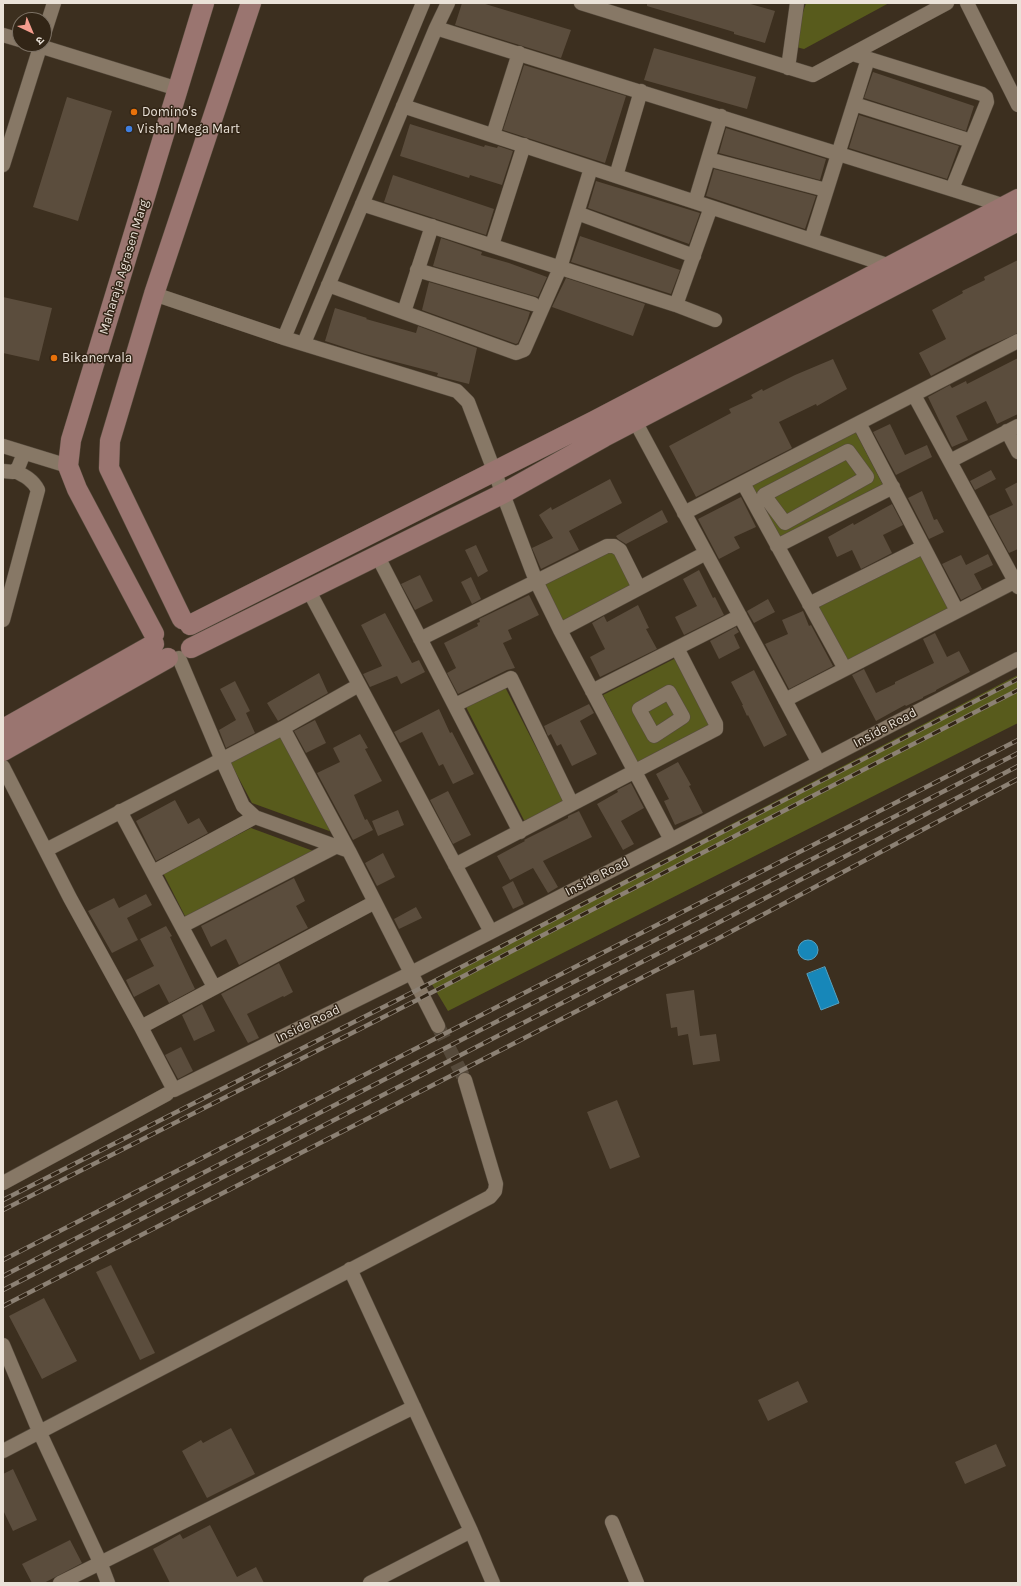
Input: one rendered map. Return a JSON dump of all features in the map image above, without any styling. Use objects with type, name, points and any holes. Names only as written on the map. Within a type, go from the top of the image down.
[{"type":"street","name":"Maharaja Agrasen Marg","points":[[154,639],[77,489],[68,466],[71,440],[204,3]]},
{"type":"street","points":[[180,655],[194,642],[194,635],[186,622],[109,468],[110,441],[154,294],[251,3]]},
{"type":"street","points":[[284,338],[423,3]]},
{"type":"street","points":[[304,343],[436,28],[448,3]]},
{"type":"street","points":[[581,3],[808,74],[816,74],[947,3]]},
{"type":"street","points":[[788,68],[797,3]]},
{"type":"street","points":[[966,3],[1018,104]]},
{"type":"street","points":[[436,28],[952,189],[1012,202]]},
{"type":"street","points":[[52,46],[178,89]]},
{"type":"street","points":[[3,165],[36,52]]},
{"type":"street","points":[[493,135],[519,53]]},
{"type":"street","points":[[853,54],[982,94],[986,98],[987,102],[952,189]]},
{"type":"street","points":[[811,240],[868,59]]},
{"type":"street","points":[[616,176],[641,91]]},
{"type":"street","points":[[854,104],[971,141]]},
{"type":"street","points":[[403,106],[890,266]]},
{"type":"street","points":[[695,202],[721,116]]},
{"type":"street","points":[[492,245],[524,145]]},
{"type":"street","points":[[708,159],[826,190]]},
{"type":"street","points":[[328,285],[516,353],[520,353],[524,350],[560,268],[591,168]]},
{"type":"street","points":[[3,751],[180,655],[309,591],[377,555],[504,493],[599,429],[890,266],[1012,202]]},
{"type":"street","points":[[362,204],[676,305],[715,320]]},
{"type":"street","points":[[676,305],[711,207]]},
{"type":"street","points":[[577,213],[694,256]]},
{"type":"street","points":[[180,655],[158,651],[154,639],[157,626],[162,621],[168,618],[186,622],[494,472],[599,429],[635,421],[1018,221]]},
{"type":"street","points":[[404,312],[432,226]]},
{"type":"street","points":[[417,270],[533,304]]},
{"type":"street","points":[[154,294],[284,338],[457,392],[468,402],[494,472],[504,493],[536,581],[560,630],[671,840]]},
{"type":"street","points":[[684,513],[1018,341]]},
{"type":"street","points":[[785,700],[957,611],[1017,583],[914,395]]},
{"type":"street","points":[[635,421],[819,763]]},
{"type":"street","points":[[859,423],[957,611]]},
{"type":"street","points":[[950,461],[1013,429],[1018,452]]},
{"type":"street","points":[[3,446],[68,466]]},
{"type":"street","points":[[848,451],[867,477],[785,523],[764,495],[848,451]]},
{"type":"street","points":[[9,471],[18,468],[24,453]]},
{"type":"street","points":[[3,620],[38,490],[30,479],[9,471]]},
{"type":"street","points":[[743,483],[845,669]]},
{"type":"street","points":[[778,546],[893,487]]},
{"type":"street","points":[[420,639],[607,546],[614,546],[620,550],[639,588]]},
{"type":"street","points":[[809,604],[923,547]]},
{"type":"street","points":[[560,630],[706,553]]},
{"type":"street","points":[[377,555],[520,832]]},
{"type":"street","points":[[309,591],[491,932]]},
{"type":"street","points":[[592,691],[740,616]]},
{"type":"street","points":[[3,729],[154,639]]},
{"type":"street","points":[[455,865],[716,729],[716,724],[678,648]]},
{"type":"street","points":[[180,655],[222,760],[243,806],[255,817],[343,849]]},
{"type":"street","name":"Inside Road","points":[[3,1182],[170,1092],[411,973],[671,840],[1018,659]]},
{"type":"street","points":[[455,705],[511,678],[572,804]]},
{"type":"street","points":[[46,850],[283,728],[359,685]]},
{"type":"street","points":[[283,728],[343,849],[375,902],[438,1026]]},
{"type":"street","points":[[3,767],[70,898],[141,1027],[170,1092]]},
{"type":"street","points":[[120,811],[214,987]]},
{"type":"street","points":[[153,872],[255,817]]},
{"type":"street","points":[[182,926],[343,849]]},
{"type":"street","points":[[141,1027],[375,902]]},
{"type":"street","points":[[3,1451],[490,1197],[495,1191],[496,1184],[465,1080]]},
{"type":"street","points":[[350,1269],[471,1531],[493,1583]]},
{"type":"street","points":[[3,1345],[39,1431],[100,1562],[108,1583]]},
{"type":"street","points":[[60,1583],[414,1407]]},
{"type":"street","points":[[612,1522],[637,1583]]},
{"type":"street","points":[[370,1583],[471,1531]]},
{"type":"shaded area","points":[[806,3],[889,3],[804,49],[792,46]]},
{"type":"shaded area","points":[[855,431],[883,485],[778,539],[751,485]]},
{"type":"shaded area","points":[[611,546],[632,587],[562,622],[542,581]]},
{"type":"shaded area","points":[[921,553],[949,608],[846,662],[818,607]]},
{"type":"shaded area","points":[[676,658],[711,728],[638,765],[603,695]]},
{"type":"shaded area","points":[[1018,675],[1018,723],[448,1011],[430,981]]},
{"type":"shaded area","points":[[504,685],[566,806],[527,826],[465,705]]},
{"type":"shaded area","points":[[280,735],[332,832],[252,803],[230,762]]},
{"type":"shaded area","points":[[251,828],[316,852],[186,918],[163,873]]},
{"type":"water","points":[[808,940],[815,943],[818,950],[815,957],[808,960],[801,957],[798,950],[801,943]]},
{"type":"water","points":[[825,967],[839,1003],[821,1010],[807,974]]},
{"type":"building","points":[[462,3],[482,3],[571,30],[561,58],[455,25]]},
{"type":"building","points":[[647,3],[747,3],[775,11],[765,43],[734,34],[734,32],[647,6]]},
{"type":"building","points":[[654,48],[756,77],[747,109],[644,80]]},
{"type":"building","points":[[524,65],[626,96],[605,163],[503,130]]},
{"type":"building","points":[[873,72],[974,106],[966,131],[864,98]]},
{"type":"building","points":[[67,97],[112,111],[78,221],[33,207]]},
{"type":"building","points":[[859,115],[959,146],[947,179],[849,148]]},
{"type":"building","points":[[410,124],[484,147],[485,145],[497,148],[498,146],[513,151],[502,185],[470,175],[469,178],[400,156]]},
{"type":"building","points":[[726,128],[826,159],[820,180],[719,153]]},
{"type":"building","points":[[714,169],[816,196],[805,229],[706,196]]},
{"type":"building","points":[[393,175],[494,209],[486,235],[384,202]]},
{"type":"building","points":[[596,181],[700,213],[689,244],[588,208]]},
{"type":"building","points":[[580,236],[680,270],[671,294],[571,262]]},
{"type":"building","points":[[441,238],[482,252],[481,255],[509,263],[547,277],[538,297],[433,266]]},
{"type":"building","points":[[1018,260],[1018,333],[976,352],[931,376],[919,353],[946,339],[932,310],[963,293],[962,291],[985,280],[984,277]]},
{"type":"building","points":[[566,278],[645,304],[633,336],[552,307]]},
{"type":"building","points":[[429,282],[530,312],[518,343],[516,344],[422,310]]},
{"type":"building","points":[[3,297],[52,308],[39,361],[3,353]]},
{"type":"building","points":[[335,308],[367,318],[366,319],[416,333],[418,326],[477,348],[469,384],[437,376],[438,373],[365,354],[325,341]]},
{"type":"building","points":[[1018,358],[1018,414],[997,424],[986,401],[956,416],[968,440],[952,447],[928,397],[950,385],[952,388],[966,381],[967,384]]},
{"type":"building","points":[[833,359],[847,389],[817,406],[816,404],[779,422],[792,448],[696,497],[669,446],[731,413],[729,409],[753,398],[751,395],[762,389],[763,391],[795,375]]},
{"type":"building","points":[[890,424],[905,455],[927,445],[932,457],[896,475],[873,432]]},
{"type":"building","points":[[991,470],[996,479],[975,490],[970,481]]},
{"type":"building","points":[[610,479],[622,503],[569,531],[579,550],[541,569],[532,548],[553,538],[539,515],[551,507],[552,510]]},
{"type":"building","points":[[1018,482],[1018,549],[1009,553],[989,516],[1013,505],[1005,489]]},
{"type":"building","points":[[922,491],[934,520],[937,519],[944,532],[929,539],[908,498]]},
{"type":"building","points":[[741,497],[756,527],[734,537],[740,548],[719,559],[698,519]]},
{"type":"building","points":[[892,504],[903,525],[883,535],[892,553],[861,569],[852,550],[837,557],[828,537],[853,523],[854,525]]},
{"type":"building","points":[[662,510],[668,522],[626,544],[616,536]]},
{"type":"building","points":[[476,545],[488,571],[478,577],[465,550]]},
{"type":"building","points":[[988,554],[993,565],[974,574],[982,589],[961,600],[942,564],[961,555],[966,565]]},
{"type":"building","points":[[699,570],[713,598],[715,597],[724,615],[684,635],[675,617],[697,606],[683,579]]},
{"type":"building","points":[[420,575],[433,601],[415,610],[401,584]]},
{"type":"building","points":[[471,577],[481,599],[472,604],[461,582]]},
{"type":"building","points":[[529,595],[539,615],[508,630],[512,639],[503,643],[515,668],[507,670],[458,694],[447,673],[456,668],[444,643],[478,626],[477,623],[480,622],[479,619]]},
{"type":"building","points":[[768,599],[775,612],[754,623],[747,611]]},
{"type":"building","points":[[638,605],[649,628],[646,629],[657,649],[600,677],[590,657],[605,649],[592,623],[604,616],[607,622]]},
{"type":"building","points":[[803,611],[809,626],[811,625],[833,666],[789,689],[765,644],[788,634],[782,620]]},
{"type":"building","points":[[385,613],[412,663],[419,660],[425,672],[401,684],[397,676],[370,687],[363,674],[382,666],[361,625]]},
{"type":"building","points":[[736,627],[739,632],[734,635],[740,648],[719,659],[710,641]]},
{"type":"building","points":[[935,633],[947,657],[959,651],[970,672],[923,698],[906,706],[905,705],[876,721],[852,675],[864,669],[876,693],[895,684],[895,682],[934,663],[923,639]]},
{"type":"building","points":[[754,670],[787,735],[764,747],[731,682]]},
{"type":"building","points":[[319,673],[328,693],[278,721],[267,703]]},
{"type":"building","points":[[235,681],[250,711],[246,713],[255,733],[226,748],[219,730],[236,720],[220,689]]},
{"type":"building","points":[[589,704],[594,713],[580,721],[597,754],[572,766],[561,744],[557,746],[551,734],[548,736],[544,726]]},
{"type":"building","points":[[439,709],[450,733],[452,732],[474,774],[453,784],[443,764],[439,766],[422,732],[400,743],[394,732]]},
{"type":"building","points":[[315,720],[326,743],[306,753],[294,731]]},
{"type":"building","points":[[360,734],[368,748],[365,749],[382,781],[354,795],[365,820],[367,819],[373,830],[353,840],[317,773],[340,762],[333,748]]},
{"type":"building","points":[[678,762],[691,785],[689,786],[703,813],[675,825],[664,801],[669,799],[656,774]]},
{"type":"building","points":[[631,783],[644,808],[621,821],[634,844],[623,850],[597,804],[618,792],[617,790]]},
{"type":"building","points":[[448,791],[471,835],[453,844],[430,800]]},
{"type":"building","points":[[175,800],[188,824],[199,818],[208,833],[156,861],[136,821]]},
{"type":"building","points":[[398,810],[404,825],[378,836],[372,821]]},
{"type":"building","points":[[579,811],[592,837],[543,861],[558,887],[548,893],[533,868],[510,880],[497,856]]},
{"type":"building","points":[[383,853],[395,877],[377,886],[365,863]]},
{"type":"building","points":[[294,878],[305,901],[296,906],[308,928],[239,965],[226,939],[211,947],[201,926]]},
{"type":"building","points":[[513,881],[524,904],[513,909],[502,887]]},
{"type":"building","points":[[146,894],[152,905],[127,918],[138,940],[112,953],[88,911],[114,898],[119,908]]},
{"type":"building","points":[[416,907],[422,918],[399,929],[394,919]]},
{"type":"building","points":[[166,926],[172,936],[170,937],[195,989],[169,1003],[159,984],[134,997],[126,980],[154,966],[140,939]]},
{"type":"building","points":[[279,963],[293,992],[247,1014],[259,1038],[248,1043],[221,994]]},
{"type":"building","points":[[694,990],[700,1036],[716,1034],[720,1061],[693,1065],[688,1034],[678,1036],[677,1027],[671,1028],[666,994]]},
{"type":"building","points":[[202,1004],[215,1031],[194,1041],[182,1015]]},
{"type":"building","points":[[181,1047],[193,1071],[178,1079],[165,1055]]},
{"type":"building","points":[[617,1100],[640,1157],[610,1169],[587,1112]]},
{"type":"building","points":[[111,1265],[155,1353],[140,1360],[96,1272]]},
{"type":"building","points":[[44,1298],[77,1361],[42,1379],[9,1316]]},
{"type":"building","points":[[798,1381],[808,1402],[768,1421],[758,1400]]},
{"type":"building","points":[[231,1428],[255,1474],[207,1498],[182,1451],[201,1440],[203,1443]]},
{"type":"building","points":[[996,1444],[1006,1466],[965,1484],[955,1462]]},
{"type":"building","points":[[13,1469],[37,1520],[13,1531],[3,1510],[3,1474]]},
{"type":"building","points":[[210,1525],[237,1577],[256,1567],[264,1583],[170,1583],[153,1549],[180,1534],[183,1539]]},
{"type":"building","points":[[70,1540],[82,1563],[44,1583],[32,1583],[22,1564]]},
{"type":"tunnel","points":[[438,1026],[465,1080]]},
{"type":"railway","points":[[3,1200],[417,990],[1018,679]]},
{"type":"railway","points":[[3,1210],[421,998],[1018,690]]},
{"type":"railway","points":[[3,1260],[1018,740]]},
{"type":"railway","points":[[3,1276],[1018,753]]},
{"type":"railway","points":[[3,1290],[712,926],[1018,766]]},
{"type":"railway","points":[[3,1306],[719,938],[1018,779]]},
{"type":"place","name":"Domino's","points":[[134,112]]},
{"type":"place","name":"Vishal Mega Mart","points":[[129,129]]},
{"type":"place","name":"Bikanervala","points":[[54,358]]}]
